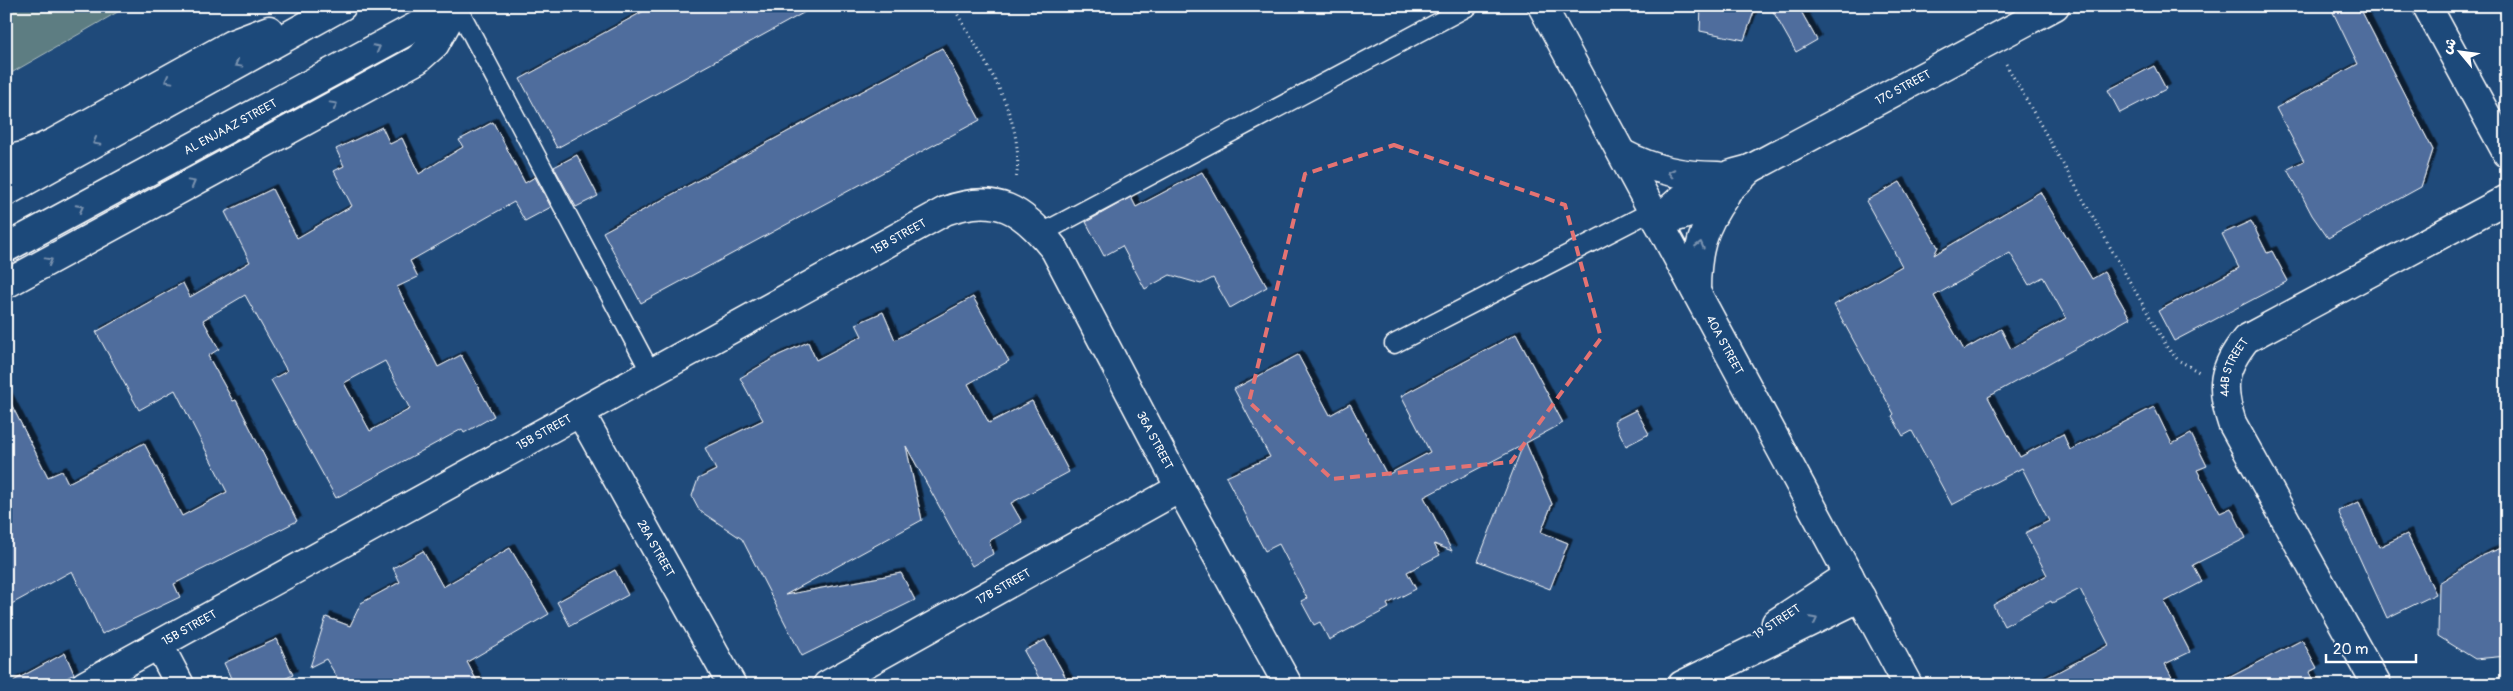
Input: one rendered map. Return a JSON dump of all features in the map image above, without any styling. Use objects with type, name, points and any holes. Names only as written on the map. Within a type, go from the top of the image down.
[{"type":"street","name":"AL ENJAAZ STREET","points":[[6,248],[456,6]]},
{"type":"street","points":[[6,284],[416,60],[435,44],[456,6]]},
{"type":"street","name":"40A STREET","points":[[1542,6],[1908,685]]},
{"type":"street","name":"17C STREET","points":[[1655,216],[1685,194],[1723,185],[1992,40],[2014,16],[2055,6]]},
{"type":"street","points":[[2428,6],[2507,153]]},
{"type":"street","points":[[6,160],[24,156],[53,143],[232,44],[273,28],[334,10]]},
{"type":"street","points":[[6,192],[334,10]]},
{"type":"street","name":"17C STREET","points":[[1623,154],[1645,165],[1669,173],[1694,176],[1723,185]]},
{"type":"street","points":[[1696,293],[1696,266],[1701,241],[1723,185]]},
{"type":"street","name":"44B STREET","points":[[2377,685],[2232,423],[2225,401],[2224,381],[2232,357],[2246,339],[2507,199]]},
{"type":"street","name":"15B STREET","points":[[85,685],[945,210],[965,203],[987,202],[1008,207]]},
{"type":"street","name":"36A STREET","points":[[1008,207],[1026,218],[1042,233],[1055,250],[1180,488],[1288,685]]},
{"type":"street","name":"28A STREET","points":[[580,412],[732,685]]},
{"type":"street","name":"17B STREET","points":[[827,685],[1180,488]]},
{"type":"street","name":"19 STREET","points":[[1682,685],[1707,671],[1730,662],[1855,586]]},
{"type":"street","points":[[159,645],[180,685]]},
{"type":"lane","points":[[456,6],[651,373]]},
{"type":"lane","points":[[1042,233],[1469,6]]},
{"type":"lane","points":[[1394,344],[1655,216]]},
{"type":"path","points":[[953,6],[1010,112],[1016,130],[1018,170],[1008,207]]},
{"type":"path","points":[[1992,40],[2167,347],[2178,360],[2192,369],[2224,381]]},
{"type":"highlighted area","points":[[1394,145],[1565,205],[1601,338],[1511,462],[1332,479],[1249,402],[1305,174]]},
{"type":"green space","points":[[6,6],[128,6],[6,76]]},
{"type":"building","points":[[653,6],[816,6],[557,148],[520,79]]},
{"type":"building","points":[[1701,6],[1756,6],[1744,40],[1700,31]]},
{"type":"building","points":[[1770,6],[1798,6],[1817,40],[1796,52]]},
{"type":"building","points":[[2330,6],[2359,6],[2433,150],[2421,187],[2328,238],[2312,215],[2288,169],[2304,161],[2276,108],[2358,64]]},
{"type":"building","points":[[942,48],[980,120],[641,303],[603,232]]},
{"type":"building","points":[[2154,66],[2166,89],[2120,113],[2108,90]]},
{"type":"building","points":[[493,122],[525,183],[535,177],[551,207],[525,221],[514,202],[410,261],[418,277],[397,287],[438,367],[461,355],[494,416],[464,433],[462,429],[336,498],[271,380],[287,371],[245,295],[203,320],[219,349],[208,356],[233,401],[236,400],[297,521],[174,584],[180,597],[102,634],[72,571],[6,607],[6,394],[48,477],[62,471],[68,483],[144,443],[182,516],[227,492],[175,390],[139,410],[96,332],[183,283],[190,297],[250,262],[225,212],[272,189],[297,238],[352,206],[334,171],[344,166],[336,149],[382,127],[390,144],[402,138],[419,174],[463,147],[459,140]],"holes":[[[385,361],[410,409],[370,431],[344,383]]]},
{"type":"building","points":[[577,155],[598,196],[576,207],[554,167]]},
{"type":"building","points":[[1202,172],[1267,287],[1230,308],[1213,278],[1201,284],[1170,275],[1145,289],[1122,246],[1104,256],[1086,222],[1131,197],[1136,207]]},
{"type":"building","points":[[1900,182],[1938,247],[1934,255],[2040,192],[2092,279],[2104,272],[2130,318],[1988,397],[2020,457],[2063,434],[2070,450],[2154,407],[2172,444],[2191,434],[2207,466],[2197,470],[2220,513],[2231,508],[2246,538],[2193,565],[2202,582],[2164,602],[2190,652],[2165,664],[2176,685],[2033,685],[2109,645],[2080,589],[2052,603],[2051,601],[2004,626],[1993,605],[2047,575],[2025,533],[2049,521],[2022,468],[1952,505],[1912,431],[1903,436],[1892,416],[1894,414],[1834,305],[1902,266],[1866,201]],"holes":[[[2010,253],[2029,285],[2043,277],[2066,318],[2011,349],[2001,329],[1964,350],[1934,296]]]},
{"type":"building","points":[[2251,221],[2267,253],[2272,251],[2288,281],[2174,341],[2158,311],[2239,268],[2222,234]]},
{"type":"building","points":[[973,297],[1009,361],[968,384],[989,423],[1032,401],[1069,472],[1011,503],[1022,522],[989,541],[993,554],[972,566],[906,446],[922,520],[785,595],[901,573],[915,600],[802,656],[742,539],[700,511],[692,496],[698,479],[716,470],[705,448],[763,420],[740,378],[779,355],[808,342],[816,360],[862,336],[856,324],[883,312],[895,340]]},
{"type":"building","points":[[1516,334],[1563,423],[1526,443],[1552,504],[1541,532],[1568,543],[1550,589],[1478,561],[1523,445],[1424,497],[1452,551],[1434,544],[1440,555],[1407,572],[1416,589],[1387,604],[1389,608],[1329,640],[1320,622],[1314,625],[1301,601],[1307,598],[1279,544],[1265,551],[1226,477],[1270,457],[1234,389],[1298,355],[1330,415],[1350,404],[1387,475],[1430,452],[1401,396]]},
{"type":"building","points":[[1636,410],[1649,434],[1626,446],[1614,421]]},
{"type":"building","points":[[2359,502],[2379,547],[2407,534],[2436,594],[2387,618],[2338,511]]},
{"type":"building","points":[[2507,546],[2507,656],[2475,659],[2438,636],[2439,583],[2483,555]]},
{"type":"building","points":[[510,548],[549,614],[467,662],[479,685],[342,685],[326,659],[310,667],[326,617],[350,626],[361,603],[400,582],[393,568],[423,551],[443,587]]},
{"type":"building","points":[[615,570],[628,595],[570,626],[557,602]]},
{"type":"building","points":[[277,639],[293,675],[271,685],[234,685],[224,663]]},
{"type":"building","points":[[1045,640],[1070,685],[1043,685],[1024,651]]},
{"type":"building","points":[[2302,640],[2317,668],[2309,672],[2315,685],[2215,685]]},
{"type":"building","points":[[65,653],[74,674],[54,685],[6,685]]}]
